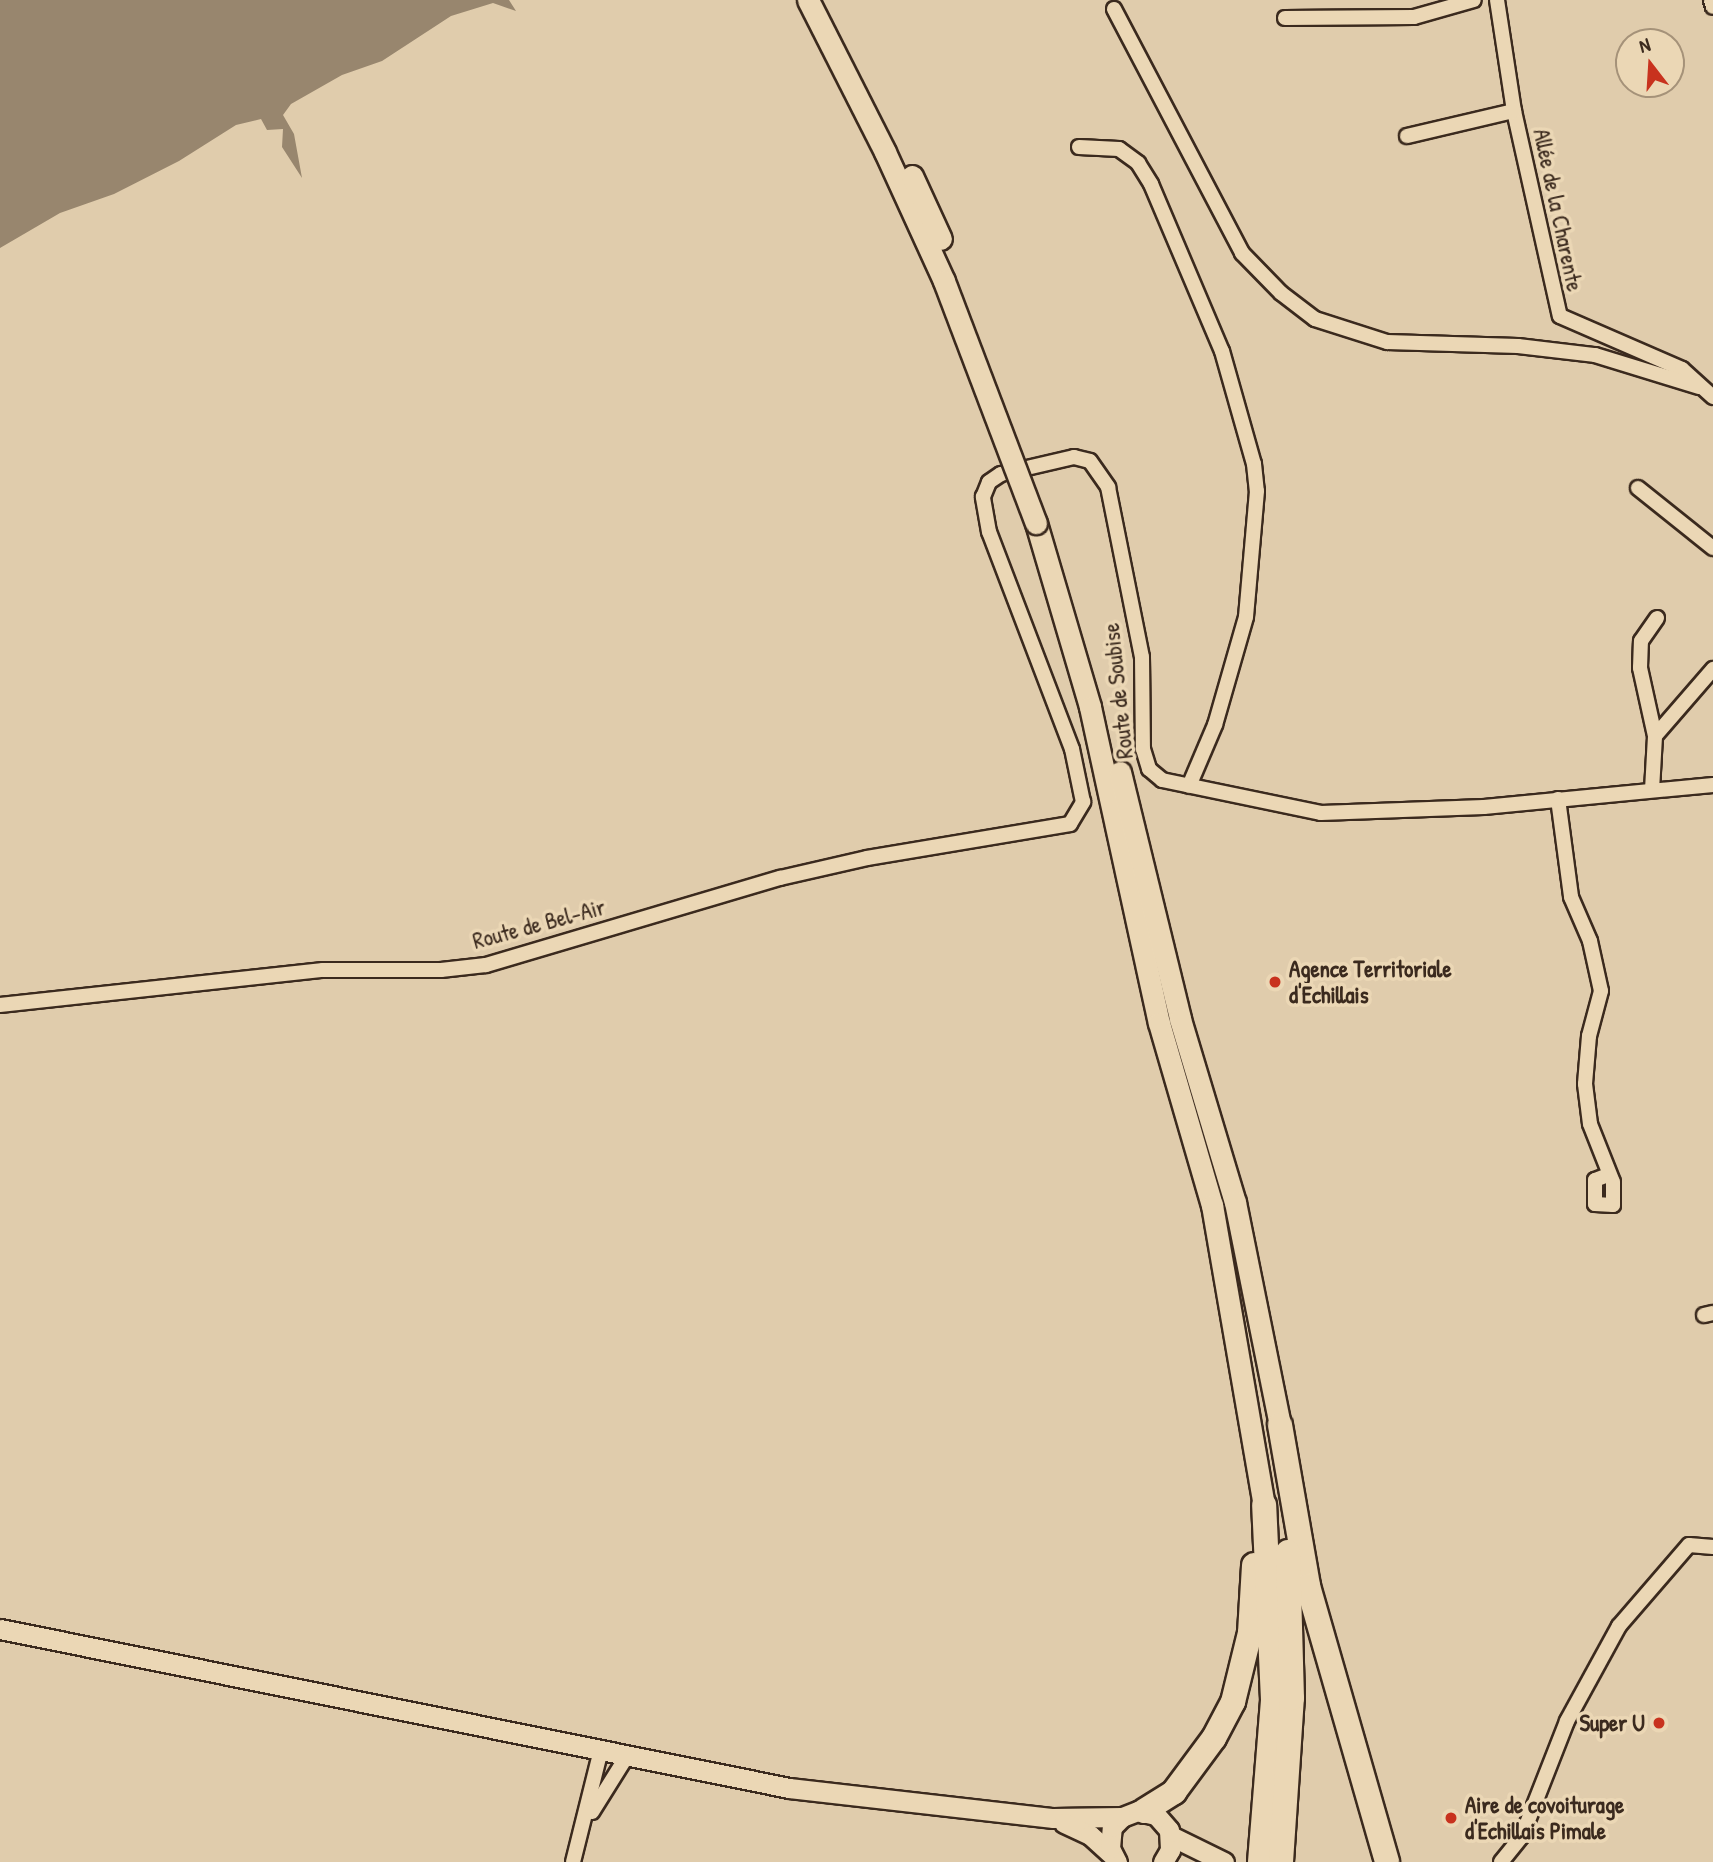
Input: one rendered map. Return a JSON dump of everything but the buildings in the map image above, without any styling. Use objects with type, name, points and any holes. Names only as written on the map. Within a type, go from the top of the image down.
[{"type":"highway","points":[[1280,1425],[1293,1653],[1280,1862]]},
{"type":"highway","points":[[1280,1425],[1308,1586],[1387,1862]]},
{"type":"highway","points":[[1133,1814],[1174,1792],[1214,1738],[1233,1702],[1253,1609],[1253,1517],[1264,1505]]},
{"type":"highway","points":[[1260,1862],[1273,1700],[1264,1505]]},
{"type":"main road","points":[[808,0],[938,269],[1042,520],[1090,707],[1159,1023],[1212,1205],[1264,1505]]},
{"type":"main road","points":[[823,0],[929,211],[1003,390],[1042,520],[1105,711],[1180,1018],[1235,1202],[1280,1425]]},
{"type":"main road","points":[[0,1629],[627,1756],[842,1796],[1053,1818],[1133,1814],[1161,1819],[1171,1836],[1224,1862]]},
{"type":"main road","points":[[1115,1858],[1110,1834],[1133,1814]]},
{"type":"main road","points":[[1053,1818],[1090,1835],[1115,1858]]},
{"type":"main road","points":[[1163,1862],[1171,1836]]},
{"type":"street","points":[[1285,18],[1414,17],[1474,0]]},
{"type":"street","name":"Allée de la Charente","points":[[1497,0],[1514,111],[1560,316],[1682,369],[1699,387]]},
{"type":"street","points":[[1712,0],[1713,7]]},
{"type":"street","points":[[1114,9],[1242,253],[1281,293],[1315,319],[1387,342],[1518,346],[1595,355],[1699,387],[1713,397]]},
{"type":"street","name":"Allée de la Charente","points":[[1407,136],[1514,111]]},
{"type":"street","points":[[1079,147],[1119,149],[1138,163],[1151,184],[1222,351],[1254,464],[1257,491],[1246,617],[1215,725],[1189,786]]},
{"type":"street","name":"Route de Soubise","points":[[1078,817],[1083,802],[1072,749],[989,531],[983,497],[989,482],[1001,474],[1074,457],[1090,461],[1102,472],[1120,538],[1142,657],[1146,763],[1162,780],[1229,790],[1287,809],[1321,813],[1558,799],[1713,785]]},
{"type":"street","points":[[1638,488],[1713,548]]},
{"type":"street","points":[[1652,790],[1655,736],[1640,668],[1641,641],[1657,618]]},
{"type":"street","points":[[1655,736],[1713,669]]},
{"type":"street","points":[[1558,799],[1571,897],[1590,941],[1601,991],[1588,1036],[1585,1084],[1590,1124],[1608,1175]]},
{"type":"street","name":"Route de Bel-Air","points":[[0,1005],[323,970],[441,970],[486,965],[780,878],[867,858],[1060,828],[1078,817]]},
{"type":"street","points":[[1501,1862],[1522,1836],[1567,1721],[1595,1664],[1619,1626],[1689,1545],[1713,1547]]},
{"type":"street","points":[[573,1862],[581,1827],[596,1785],[601,1750]]},
{"type":"street","points":[[581,1827],[627,1756]]},
{"type":"shaded area","points":[[0,0],[509,0],[516,11],[493,3],[451,16],[382,61],[342,75],[291,104],[283,115],[294,134],[302,178],[282,147],[283,129],[267,130],[261,119],[236,125],[179,161],[114,194],[60,213],[0,248]]},
{"type":"place","name":"Agence Territoriale d'Echillais","points":[[1275,982]]},
{"type":"place","name":"Super U","points":[[1659,1723]]},
{"type":"place","name":"Aire de covoiturage d'Echillais Pimale","points":[[1451,1818]]}]
